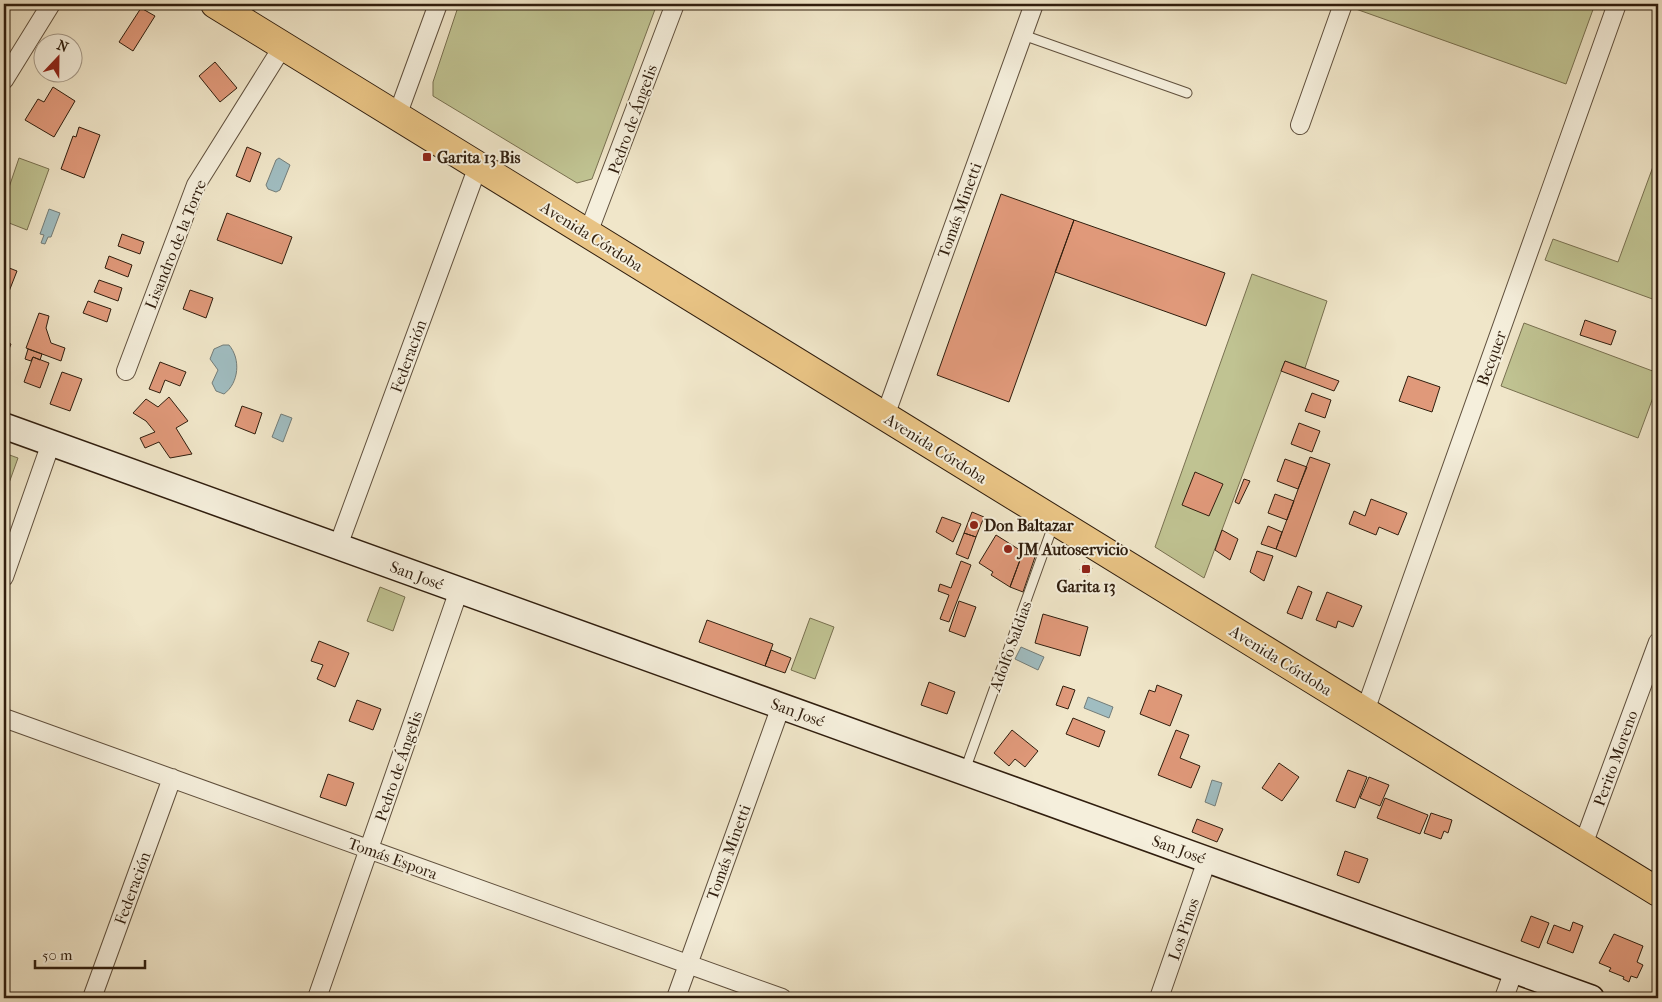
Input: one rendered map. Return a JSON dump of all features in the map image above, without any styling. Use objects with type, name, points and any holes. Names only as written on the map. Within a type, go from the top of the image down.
[{"type":"main road","name":"Avenida Córdoba","points":[[215,4],[1658,892]]},
{"type":"street","points":[[4,80],[52,4]]},
{"type":"street","points":[[397,116],[438,4]]},
{"type":"street","name":"Pedro de Ángelis","points":[[588,233],[675,4]]},
{"type":"street","name":"Tomás Minetti","points":[[885,416],[1034,4]]},
{"type":"street","points":[[1300,125],[1343,4]]},
{"type":"street","name":"Becquer","points":[[1365,711],[1616,4]]},
{"type":"street","name":"Lisandro de la Torre","points":[[126,372],[196,185],[283,46]]},
{"type":"street","name":"Federación","points":[[338,546],[478,166]]},
{"type":"street","name":"San José","points":[[4,426],[1592,998]]},
{"type":"street","points":[[4,576],[52,443]]},
{"type":"street","name":"Pedro de Ángelis","points":[[317,998],[459,590]]},
{"type":"street","name":"Perito Moreno","points":[[1583,845],[1658,642]]},
{"type":"street","name":"Tomás Minetti","points":[[676,998],[781,706]]},
{"type":"street","name":"Tomás Espora","points":[[4,718],[782,998]]},
{"type":"street","name":"Federación","points":[[92,998],[172,778]]},
{"type":"street","name":"Los Pinos","points":[[1159,998],[1207,860]]},
{"type":"street","points":[[1504,998],[1514,970]]},
{"type":"lane","points":[[1023,35],[1187,93]]},
{"type":"lane","name":"Adolfo Saldias","points":[[964,772],[1055,521]]},
{"type":"green space","points":[[459,4],[657,4],[592,179],[577,183],[433,96],[433,82]]},
{"type":"green space","points":[[1354,4],[1595,4],[1566,84],[1353,8]]},
{"type":"green space","points":[[1658,153],[1658,301],[1545,260],[1553,239],[1618,262]]},
{"type":"green space","points":[[19,158],[49,169],[27,230],[4,221],[4,202]]},
{"type":"green space","points":[[1252,274],[1327,301],[1305,368],[1285,361],[1204,578],[1155,547]]},
{"type":"green space","points":[[1524,323],[1658,373],[1658,384],[1638,438],[1501,386]]},
{"type":"green space","points":[[4,453],[18,458],[4,497]]},
{"type":"green space","points":[[380,587],[405,597],[393,631],[367,621]]},
{"type":"green space","points":[[810,618],[834,627],[815,679],[791,670]]},
{"type":"water","points":[[279,158],[290,165],[280,190],[276,192],[268,189],[266,185],[276,160]]},
{"type":"water","points":[[49,209],[60,213],[51,237],[48,237],[45,244],[41,243],[44,235],[40,234]]},
{"type":"water","points":[[223,345],[229,345],[237,364],[233,384],[224,394],[216,391],[212,383],[218,370],[210,359],[214,349]]},
{"type":"water","points":[[281,414],[292,418],[283,442],[272,437]]},
{"type":"water","points":[[1021,647],[1044,657],[1038,670],[1015,659]]},
{"type":"water","points":[[1088,697],[1113,707],[1109,718],[1084,708]]},
{"type":"water","points":[[1212,780],[1222,783],[1215,806],[1205,802]]},
{"type":"building","points":[[141,8],[155,16],[133,51],[119,42]]},
{"type":"building","points":[[215,62],[237,88],[220,102],[199,76]]},
{"type":"building","points":[[53,87],[75,101],[54,137],[25,120],[38,99],[44,102]]},
{"type":"building","points":[[79,127],[100,135],[84,178],[61,169],[73,136],[76,137]]},
{"type":"building","points":[[247,147],[261,153],[250,182],[236,176]]},
{"type":"building","points":[[1001,194],[1074,220],[1009,402],[937,375]]},
{"type":"building","points":[[227,213],[292,237],[282,264],[217,240]]},
{"type":"building","points":[[1074,220],[1225,273],[1206,326],[1055,272]]},
{"type":"building","points":[[122,234],[144,242],[140,254],[118,246]]},
{"type":"building","points":[[109,256],[132,265],[128,277],[105,268]]},
{"type":"building","points":[[4,266],[17,271],[8,294],[4,292]]},
{"type":"building","points":[[99,280],[122,288],[118,301],[94,292]]},
{"type":"building","points":[[190,290],[213,298],[206,318],[183,309]]},
{"type":"building","points":[[88,301],[111,309],[107,322],[83,313]]},
{"type":"building","points":[[39,313],[49,316],[46,328],[51,343],[65,348],[61,361],[26,348]]},
{"type":"building","points":[[1585,320],[1616,331],[1611,345],[1580,335]]},
{"type":"building","points":[[4,341],[11,344],[4,362]]},
{"type":"building","points":[[28,349],[42,354],[40,360],[33,357],[31,361],[25,359]]},
{"type":"building","points":[[33,357],[49,363],[40,388],[24,382]]},
{"type":"building","points":[[1285,361],[1339,381],[1334,391],[1281,371]]},
{"type":"building","points":[[160,362],[186,372],[180,386],[165,380],[160,393],[149,389]]},
{"type":"building","points":[[62,372],[82,379],[70,411],[50,404]]},
{"type":"building","points":[[1408,376],[1440,387],[1432,412],[1399,401]]},
{"type":"building","points":[[1312,393],[1331,400],[1325,418],[1305,411]]},
{"type":"building","points":[[169,397],[188,421],[176,428],[192,454],[170,458],[159,442],[145,448],[140,438],[155,432],[146,421],[133,413],[146,399],[158,407]]},
{"type":"building","points":[[242,406],[262,413],[255,434],[235,426]]},
{"type":"building","points":[[1299,423],[1320,431],[1312,452],[1291,444]]},
{"type":"building","points":[[1310,457],[1330,464],[1296,557],[1276,549]]},
{"type":"building","points":[[1285,459],[1307,467],[1298,489],[1277,481]]},
{"type":"building","points":[[1195,472],[1223,484],[1209,516],[1182,505]]},
{"type":"building","points":[[1244,479],[1250,481],[1239,504],[1235,502]]},
{"type":"building","points":[[1275,494],[1294,501],[1287,520],[1268,513]]},
{"type":"building","points":[[1371,499],[1407,513],[1398,535],[1379,527],[1376,535],[1349,524],[1354,511],[1365,516]]},
{"type":"building","name":"Don Baltazar","points":[[972,512],[984,517],[976,537],[964,533]]},
{"type":"building","points":[[942,517],[961,524],[953,542],[936,532]]},
{"type":"building","points":[[1268,526],[1282,532],[1276,549],[1261,544]]},
{"type":"building","points":[[1222,530],[1238,539],[1230,560],[1215,550]]},
{"type":"building","points":[[964,533],[976,537],[968,559],[956,554]]},
{"type":"building","points":[[996,535],[1023,552],[1010,587],[991,575],[993,572],[979,563]]},
{"type":"building","points":[[1257,551],[1273,556],[1264,581],[1250,572]]},
{"type":"building","points":[[1023,552],[1035,557],[1023,592],[1010,587]]},
{"type":"building","points":[[961,561],[971,565],[949,622],[940,619],[949,595],[938,591],[940,584],[951,588]]},
{"type":"building","points":[[1084,563],[1092,568],[1088,575],[1080,570]]},
{"type":"building","points":[[1298,586],[1312,592],[1302,619],[1287,613]]},
{"type":"building","points":[[1327,592],[1362,606],[1353,627],[1338,621],[1336,628],[1316,620]]},
{"type":"building","points":[[959,601],[976,607],[965,637],[949,631]]},
{"type":"building","points":[[1043,614],[1088,627],[1080,656],[1035,643]]},
{"type":"building","points":[[707,620],[773,644],[765,666],[699,642]]},
{"type":"building","points":[[319,641],[349,653],[335,687],[317,679],[323,665],[311,661]]},
{"type":"building","points":[[771,650],[791,658],[785,673],[765,666]]},
{"type":"building","points":[[929,682],[955,692],[947,714],[921,705]]},
{"type":"building","points":[[1157,685],[1182,695],[1170,726],[1140,714],[1149,690],[1155,692]]},
{"type":"building","points":[[1063,686],[1075,690],[1068,709],[1056,705]]},
{"type":"building","points":[[357,700],[381,709],[373,730],[349,721]]},
{"type":"building","points":[[1073,718],[1105,731],[1099,747],[1066,734]]},
{"type":"building","points":[[1012,730],[1038,751],[1025,767],[1015,759],[1009,766],[994,753]]},
{"type":"building","points":[[1176,730],[1189,735],[1180,758],[1200,766],[1191,788],[1158,775]]},
{"type":"building","points":[[1279,763],[1299,777],[1282,801],[1262,788]]},
{"type":"building","points":[[1348,770],[1367,777],[1355,808],[1336,801]]},
{"type":"building","points":[[328,774],[354,783],[346,806],[320,797]]},
{"type":"building","points":[[1369,777],[1389,785],[1380,806],[1360,798]]},
{"type":"building","points":[[1385,798],[1428,815],[1420,834],[1377,818]]},
{"type":"building","points":[[1431,813],[1452,820],[1448,833],[1444,831],[1441,839],[1424,833]]},
{"type":"building","points":[[1197,819],[1223,829],[1217,842],[1192,832]]},
{"type":"building","points":[[1345,851],[1368,859],[1359,883],[1337,875]]},
{"type":"building","points":[[1531,916],[1549,923],[1539,948],[1521,941]]},
{"type":"building","points":[[1573,922],[1583,926],[1573,953],[1547,943],[1554,925],[1570,931]]},
{"type":"building","points":[[1614,934],[1643,946],[1637,962],[1643,965],[1637,978],[1631,976],[1629,982],[1623,979],[1624,977],[1609,971],[1611,968],[1599,963]]},
{"type":"place","name":"Garita 13 Bis","points":[[427,157]]},
{"type":"place","name":"Don Baltazar","points":[[974,525]]},
{"type":"place","name":"JM Autoservicio","points":[[1008,549]]},
{"type":"place","name":"Garita 13","points":[[1086,569]]}]
